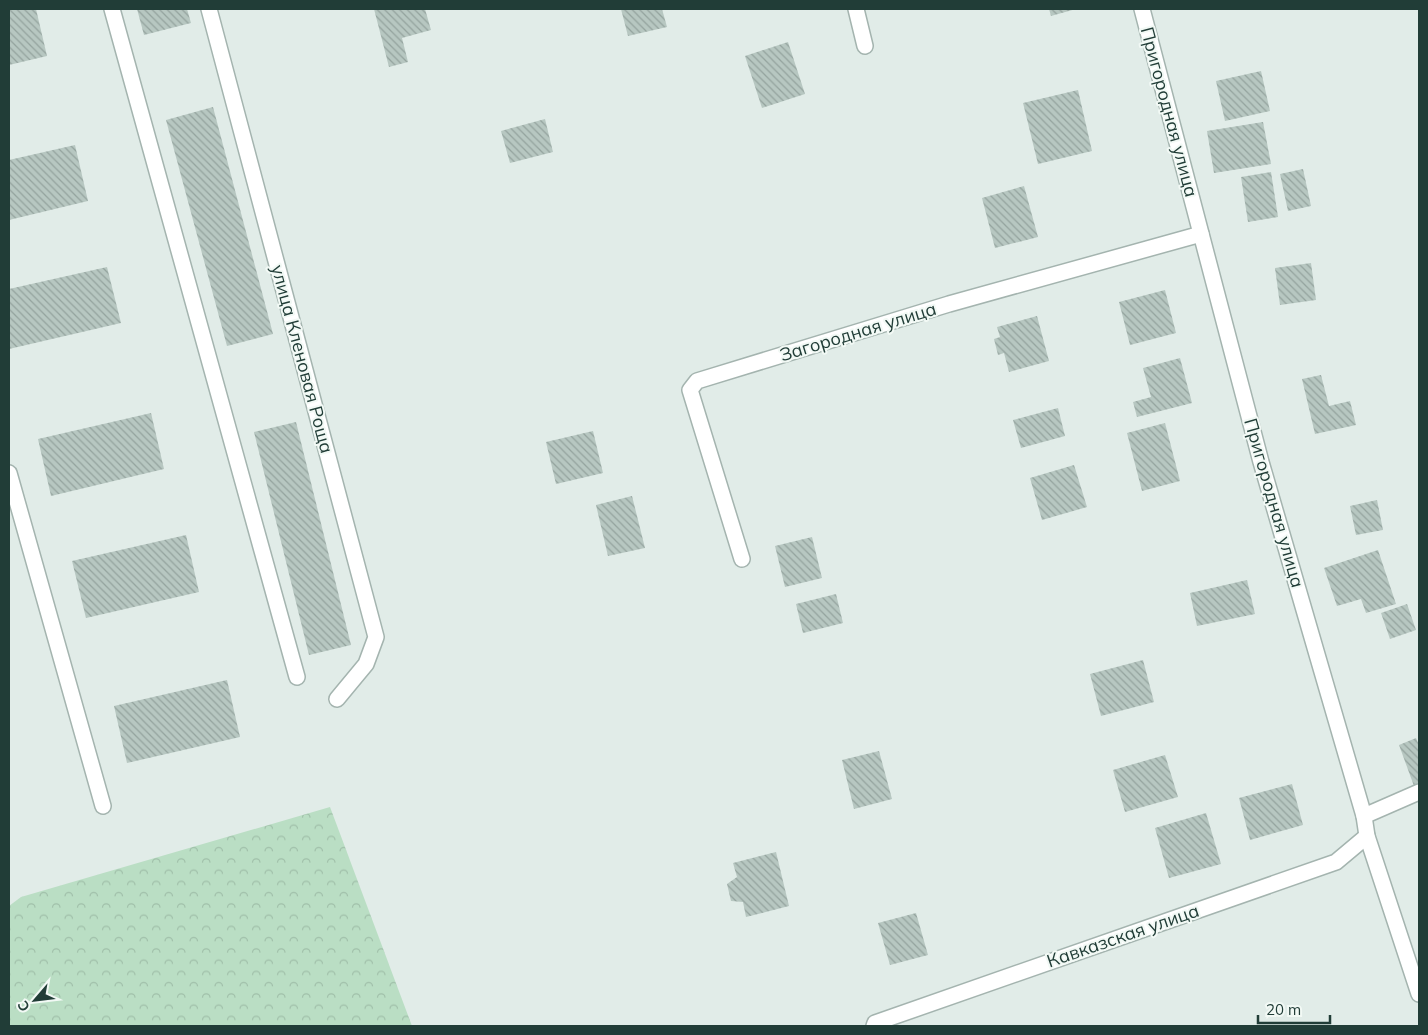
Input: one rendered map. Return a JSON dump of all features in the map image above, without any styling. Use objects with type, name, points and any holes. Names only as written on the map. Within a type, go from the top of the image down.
[{"type":"street","points":[[112,9],[297,677]]},
{"type":"street","name":"улица Кленовая Роща","points":[[209,9],[376,637],[366,664],[337,699]]},
{"type":"street","points":[[856,9],[865,46]]},
{"type":"street","name":"Пригородная улица","points":[[1142,9],[1261,462],[1364,816],[1368,836],[1419,994]]},
{"type":"street","name":"Загородная улица","points":[[742,559],[690,390],[697,381],[949,304],[1201,234]]},
{"type":"street","points":[[9,473],[103,806]]},
{"type":"street","points":[[1364,816],[1419,792]]},
{"type":"street","name":"Кавказская улица","points":[[874,1026],[875,1024],[1336,862],[1368,836]]},
{"type":"green space","points":[[330,807],[412,1026],[9,1026],[9,906],[21,897]]},
{"type":"building","points":[[9,9],[36,9],[47,56],[9,65]]},
{"type":"building","points":[[137,9],[187,9],[191,23],[144,35]]},
{"type":"building","points":[[374,9],[425,9],[431,30],[402,38],[408,62],[389,67]]},
{"type":"building","points":[[621,9],[662,9],[667,27],[628,36]]},
{"type":"building","points":[[1049,9],[1076,9],[1051,16]]},
{"type":"building","points":[[788,42],[805,94],[762,108],[745,56]]},
{"type":"building","points":[[1261,71],[1270,111],[1225,121],[1216,81]]},
{"type":"building","points":[[1078,90],[1092,151],[1038,164],[1023,103]]},
{"type":"building","points":[[213,107],[273,334],[227,346],[166,120]]},
{"type":"building","points":[[545,119],[553,152],[510,163],[501,131]]},
{"type":"building","points":[[1263,122],[1271,164],[1214,173],[1207,131]]},
{"type":"building","points":[[75,145],[88,201],[9,220],[9,160]]},
{"type":"building","points":[[1303,169],[1311,206],[1288,211],[1280,174]]},
{"type":"building","points":[[1271,172],[1278,217],[1248,222],[1241,177]]},
{"type":"building","points":[[1024,186],[1038,237],[995,248],[982,198]]},
{"type":"building","points":[[1311,263],[1316,300],[1280,305],[1275,268]]},
{"type":"building","points":[[107,267],[121,323],[9,349],[9,289]]},
{"type":"building","points":[[1165,290],[1176,333],[1130,345],[1119,302]]},
{"type":"building","points":[[1037,316],[1049,361],[1009,372],[1004,353],[998,355],[994,339],[1000,337],[997,327]]},
{"type":"building","points":[[1180,358],[1192,403],[1137,417],[1133,402],[1151,397],[1143,368]]},
{"type":"building","points":[[1321,375],[1329,406],[1350,401],[1356,425],[1315,434],[1302,379]]},
{"type":"building","points":[[1058,408],[1065,436],[1021,448],[1013,420]]},
{"type":"building","points":[[151,413],[164,469],[51,496],[38,439]]},
{"type":"building","points":[[296,422],[351,645],[309,655],[254,432]]},
{"type":"building","points":[[1165,423],[1180,481],[1142,491],[1127,433]]},
{"type":"building","points":[[593,431],[603,473],[556,484],[546,442]]},
{"type":"building","points":[[1074,465],[1087,507],[1042,520],[1030,478]]},
{"type":"building","points":[[632,496],[645,548],[608,556],[596,505]]},
{"type":"building","points":[[1377,500],[1383,530],[1356,535],[1350,506]]},
{"type":"building","points":[[186,535],[199,592],[86,618],[72,561]]},
{"type":"building","points":[[812,537],[822,578],[785,587],[775,546]]},
{"type":"building","points":[[1378,550],[1396,604],[1366,613],[1361,599],[1337,606],[1324,568]]},
{"type":"building","points":[[1247,580],[1255,614],[1197,626],[1190,593]]},
{"type":"building","points":[[836,594],[843,623],[803,633],[796,604]]},
{"type":"building","points":[[1407,604],[1416,630],[1390,639],[1381,613]]},
{"type":"building","points":[[1143,660],[1154,702],[1101,716],[1090,674]]},
{"type":"building","points":[[227,680],[240,737],[127,763],[114,706]]},
{"type":"building","points":[[1416,738],[1419,745],[1419,785],[1414,786],[1399,745]]},
{"type":"building","points":[[879,751],[892,799],[854,809],[842,760]]},
{"type":"building","points":[[1165,755],[1178,797],[1125,812],[1113,770]]},
{"type":"building","points":[[1292,784],[1303,825],[1250,840],[1239,798]]},
{"type":"building","points":[[1206,813],[1221,864],[1169,878],[1155,828]]},
{"type":"building","points":[[776,852],[789,906],[746,917],[743,902],[731,901],[727,884],[737,877],[733,863]]},
{"type":"building","points":[[916,913],[928,955],[890,965],[878,923]]}]
